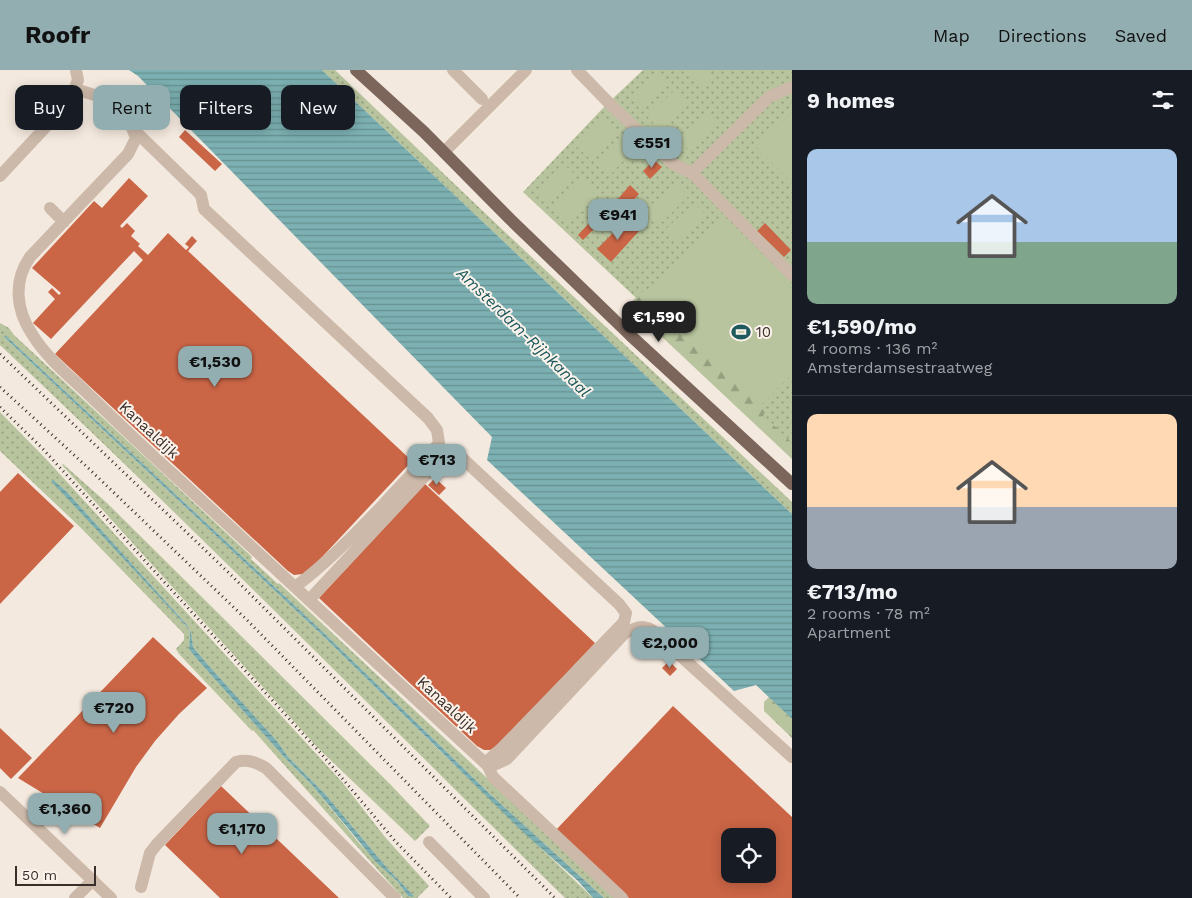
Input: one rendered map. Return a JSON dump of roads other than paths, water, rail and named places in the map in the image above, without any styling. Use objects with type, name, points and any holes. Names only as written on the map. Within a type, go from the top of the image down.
[{"type":"main road","points":[[355,71],[444,152],[630,335],[792,484]]},
{"type":"street","points":[[76,70],[78,80],[76,85]]},
{"type":"street","points":[[453,70],[482,99]]},
{"type":"street","points":[[444,152],[526,70]]},
{"type":"street","points":[[577,70],[673,164],[692,173],[792,275]]},
{"type":"street","points":[[692,173],[769,97],[792,87]]},
{"type":"street","points":[[0,176],[43,130]]},
{"type":"street","name":"Kanaaldijk","points":[[133,130],[136,138],[128,154],[30,257],[23,267],[18,292],[19,304],[32,334],[51,359],[77,384],[487,765],[492,777],[622,898]]},
{"type":"street","points":[[134,130],[201,195],[204,209],[428,418],[437,430],[438,443],[349,541],[295,587]]},
{"type":"street","points":[[50,208],[64,222]]},
{"type":"street","points":[[309,600],[439,461],[447,455],[455,454],[461,457],[619,604],[626,613],[624,622],[487,765]]},
{"type":"street","points":[[487,765],[496,764],[507,759],[624,634],[634,627],[646,626],[792,757]]},
{"type":"street","points":[[141,887],[150,853],[157,844],[236,762],[245,760],[255,762],[266,768],[395,898]]},
{"type":"street","points":[[0,792],[111,898]]},
{"type":"street","points":[[429,842],[484,898]]},
{"type":"street","points":[[75,898],[92,880]]},
{"type":"water","name":"Amsterdam-Rijnkanaal","points":[[129,70],[322,70],[338,85],[281,85],[281,130],[355,130],[355,101],[792,514],[792,719],[756,685],[734,691],[487,460],[492,437],[191,130],[271,130],[271,85],[180,85],[180,119],[170,109],[170,85],[147,85]]},
{"type":"water","points":[[5,335],[324,633],[491,795],[604,898],[593,898],[578,881],[525,834],[322,635],[4,337]]},
{"type":"water","points":[[52,479],[67,492],[187,625],[191,632],[193,647],[277,741],[288,757],[325,794],[413,897],[408,896],[397,881],[376,862],[312,785],[285,758],[196,658],[189,649],[189,629],[52,482]]},
{"type":"railway","points":[[0,354],[227,571],[555,898]]},
{"type":"railway","points":[[0,387],[85,465],[247,620],[520,898]]},
{"type":"railway","points":[[0,407],[42,448],[325,758],[395,841],[451,898]]},
{"type":"place","name":"10","points":[[741,332]]}]
